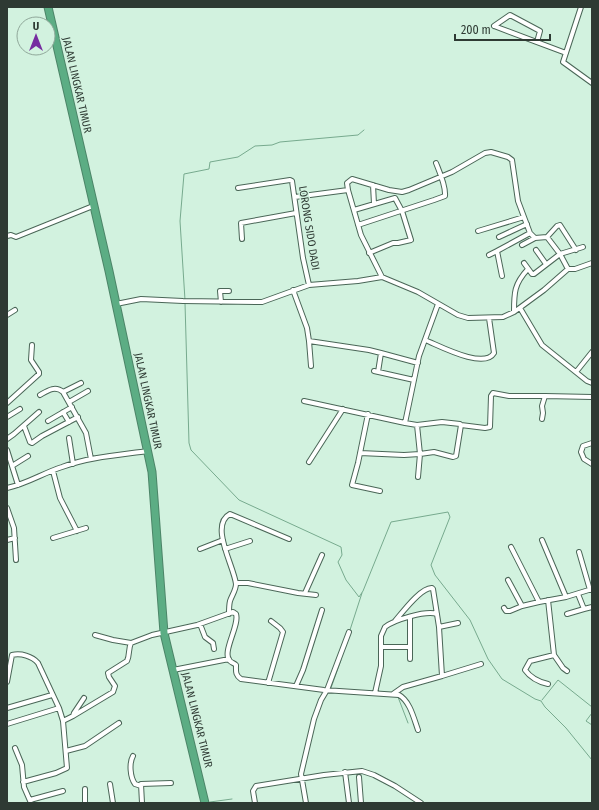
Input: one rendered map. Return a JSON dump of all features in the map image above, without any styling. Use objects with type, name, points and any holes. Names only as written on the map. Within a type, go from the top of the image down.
[{"type":"highway","name":"JALAN LINGKAR TIMUR","points":[[48,7],[148,451],[153,478],[164,633],[206,803]]},
{"type":"street","points":[[581,7],[563,62],[592,83]]},
{"type":"street","points":[[537,42],[540,31],[510,15],[494,26],[566,53]]},
{"type":"street","points":[[382,276],[369,253],[358,225],[347,183],[352,179],[389,190],[402,192],[452,172],[485,153],[491,152],[510,158],[513,163],[518,201],[530,233],[535,238]]},
{"type":"street","points":[[358,225],[444,198],[445,194],[441,176],[436,163]]},
{"type":"street","name":"LORONG SIDO DADI","points":[[238,188],[290,180],[292,182],[303,258],[309,285]]},
{"type":"street","points":[[373,185],[374,204]]},
{"type":"street","points":[[295,197],[348,190]]},
{"type":"street","points":[[354,210],[395,198],[402,211],[411,240],[398,243],[393,242],[369,253]]},
{"type":"street","points":[[7,236],[11,235],[16,237],[93,206]]},
{"type":"street","points":[[242,239],[241,223],[296,214]]},
{"type":"street","points":[[478,231],[524,217]]},
{"type":"street","points":[[499,237],[527,224]]},
{"type":"street","points":[[522,246],[535,238],[547,237],[557,226],[560,226],[576,250]]},
{"type":"street","points":[[489,255],[530,233]]},
{"type":"street","points":[[547,237],[560,254],[568,270]]},
{"type":"street","points":[[524,263],[532,274],[534,274],[560,254],[583,247]]},
{"type":"street","points":[[536,250],[546,264]]},
{"type":"street","points":[[497,251],[502,276]]},
{"type":"street","points":[[115,304],[141,299],[262,302],[309,285],[358,281],[382,276],[418,292],[452,312],[468,318],[503,317],[520,308],[568,270],[592,263]]},
{"type":"street","points":[[514,312],[515,288],[521,276],[528,269]]},
{"type":"street","points":[[293,290],[310,340],[311,366]]},
{"type":"street","points":[[222,302],[220,291],[229,291]]},
{"type":"street","points":[[405,423],[418,363],[438,304]]},
{"type":"street","points":[[520,308],[542,345],[587,381],[592,383]]},
{"type":"street","points":[[7,315],[15,310]]},
{"type":"street","points":[[425,340],[455,353],[472,358],[489,358],[493,356],[494,353],[489,318]]},
{"type":"street","points":[[310,340],[369,350],[418,363]]},
{"type":"street","points":[[7,403],[39,374],[31,360],[32,345]]},
{"type":"street","points":[[576,372],[592,352]]},
{"type":"street","points":[[381,353],[376,371],[414,380]]},
{"type":"street","points":[[63,392],[81,383]]},
{"type":"street","points":[[40,396],[56,388],[59,388],[63,392],[86,433],[91,459]]},
{"type":"street","points":[[69,402],[88,391]]},
{"type":"street","points":[[304,401],[417,425],[442,422],[485,428],[490,427],[491,396],[493,394],[509,396],[592,397]]},
{"type":"street","points":[[542,419],[542,406],[545,396]]},
{"type":"street","points":[[48,421],[72,407]]},
{"type":"street","points":[[7,417],[20,409]]},
{"type":"street","points":[[309,462],[343,409]]},
{"type":"street","points":[[7,439],[39,412]]},
{"type":"street","points":[[63,412],[69,422]]},
{"type":"street","points":[[368,414],[352,485],[380,491]]},
{"type":"street","points":[[24,426],[32,443],[78,417]]},
{"type":"street","points":[[417,425],[420,454],[418,477]]},
{"type":"street","points":[[360,454],[404,455],[434,452],[455,457],[458,450],[461,425]]},
{"type":"street","points":[[69,438],[73,464]]},
{"type":"street","points":[[592,443],[584,446],[581,452],[584,459],[592,464]]},
{"type":"street","points":[[7,450],[18,485]]},
{"type":"street","points":[[7,488],[91,459],[148,451]]},
{"type":"street","points":[[12,466],[28,456]]},
{"type":"street","points":[[53,471],[60,498],[77,531]]},
{"type":"street","points":[[7,508],[13,522],[16,560]]},
{"type":"street","points":[[229,614],[230,602],[236,588],[236,583],[225,548],[221,528],[226,516],[230,514],[289,539]]},
{"type":"street","points":[[52,538],[86,528]]},
{"type":"street","points":[[7,540],[15,538]]},
{"type":"street","points":[[200,548],[223,540]]},
{"type":"street","points":[[542,540],[566,597]]},
{"type":"street","points":[[225,548],[250,541]]},
{"type":"street","points":[[511,547],[539,602]]},
{"type":"street","points":[[504,608],[506,611],[510,611],[522,606],[591,590],[579,552]]},
{"type":"street","points":[[305,593],[322,555]]},
{"type":"street","points":[[508,580],[522,606]]},
{"type":"street","points":[[236,583],[248,583],[316,595]]},
{"type":"street","points":[[395,622],[419,594],[430,587],[433,589],[439,627],[442,676]]},
{"type":"street","points":[[578,594],[584,609]]},
{"type":"street","points":[[548,600],[554,655],[563,668],[567,671]]},
{"type":"street","points":[[567,614],[592,607]]},
{"type":"street","points":[[296,686],[322,610]]},
{"type":"street","points":[[95,635],[131,643],[146,637],[200,624],[235,613],[237,617],[229,645],[229,659]]},
{"type":"street","points":[[375,693],[381,666],[382,630],[389,624],[410,617],[432,613],[437,614]]},
{"type":"street","points":[[410,617],[410,659]]},
{"type":"street","points":[[268,683],[283,632],[271,621]]},
{"type":"street","points":[[439,627],[458,623]]},
{"type":"street","points":[[200,624],[205,637],[212,643],[214,649]]},
{"type":"street","points":[[306,803],[302,778],[302,767],[314,719],[321,700],[327,690],[349,632]]},
{"type":"street","points":[[63,721],[113,692],[115,686],[108,673],[127,661],[131,643]]},
{"type":"street","points":[[381,647],[409,647]]},
{"type":"street","points":[[7,682],[12,655],[31,657],[38,663],[59,708],[63,721],[67,766],[66,770],[23,782]]},
{"type":"street","points":[[548,684],[542,683],[529,675],[525,671],[525,668],[530,661],[554,655]]},
{"type":"street","points":[[173,670],[229,659],[235,663],[236,675],[241,679],[327,690],[400,694],[407,702],[418,730]]},
{"type":"street","points":[[393,694],[403,687],[481,664]]},
{"type":"street","points":[[7,708],[52,695]]},
{"type":"street","points":[[73,716],[84,698]]},
{"type":"street","points":[[7,724],[59,708]]},
{"type":"street","points":[[66,750],[85,746],[119,723]]},
{"type":"street","points":[[15,748],[22,765],[24,787],[31,802],[63,791]]},
{"type":"street","points":[[133,756],[130,762],[132,780],[135,784],[141,786],[142,784],[171,783]]},
{"type":"street","points":[[255,803],[253,792],[256,786],[302,778],[362,771],[374,775],[395,786],[421,803]]},
{"type":"street","points":[[345,772],[349,803]]},
{"type":"street","points":[[359,777],[361,803]]},
{"type":"street","points":[[110,784],[113,803]]},
{"type":"street","points":[[141,786],[142,803]]},
{"type":"street","points":[[85,789],[85,803]]},
{"type":"waterway","points":[[185,300],[180,221],[184,174],[209,169],[210,162],[238,157],[255,146],[272,145],[280,142],[358,135],[364,130]]},
{"type":"waterway","points":[[185,303],[189,443],[191,450],[239,500],[341,547],[342,555],[338,562],[346,580],[359,597],[363,591],[391,522],[448,512],[450,517],[431,565],[435,575],[470,620],[488,659],[502,679],[535,699],[541,701],[566,728],[592,760]]},
{"type":"waterway","points":[[350,630],[362,593]]},
{"type":"waterway","points":[[331,688],[341,660]]},
{"type":"waterway","points":[[542,700],[558,680],[592,707]]},
{"type":"waterway","points":[[398,697],[408,723]]},
{"type":"waterway","points":[[592,713],[586,721],[592,725]]},
{"type":"waterway","points":[[210,802],[232,799]]}]
